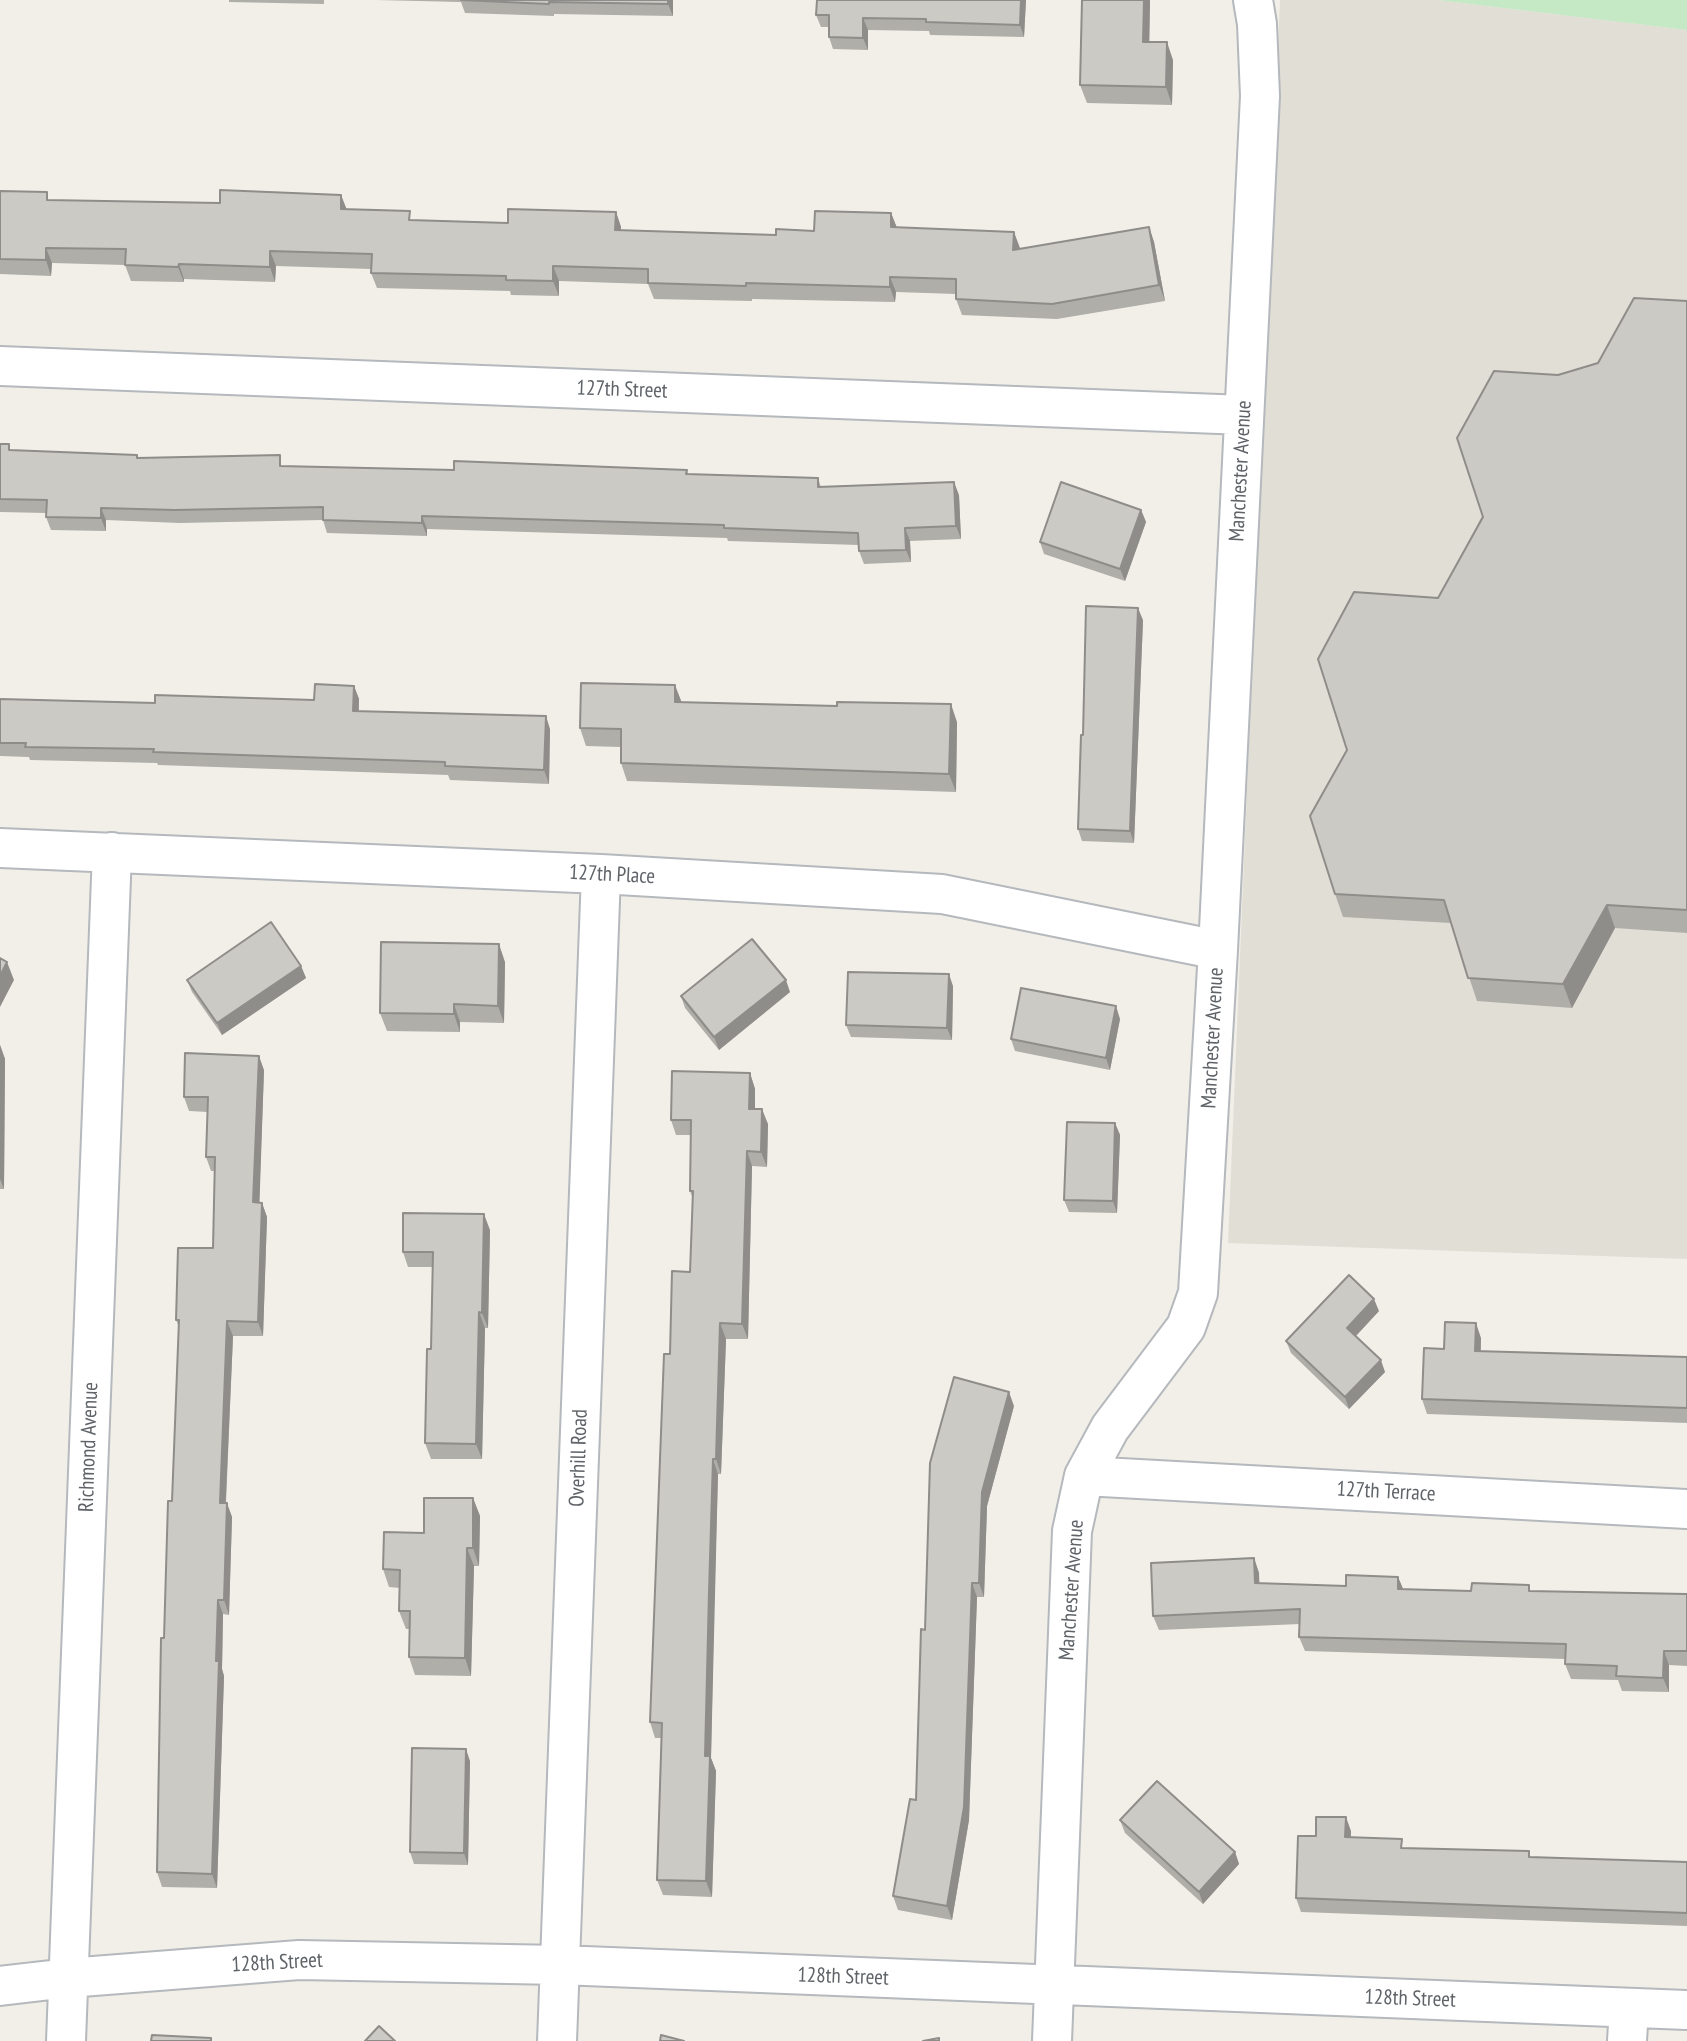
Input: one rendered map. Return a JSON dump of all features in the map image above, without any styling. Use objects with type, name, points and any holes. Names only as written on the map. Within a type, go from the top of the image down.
[{"type":"street","name":"Manchester Avenue","points":[[1052,2041],[1072,1531],[1084,1476],[1110,1428],[1186,1327],[1198,1293],[1218,950],[1260,96],[1257,24],[1253,0]]},
{"type":"street","name":"127th Street","points":[[0,366],[1244,415]]},
{"type":"street","name":"127th Place","points":[[0,848],[601,874],[942,894],[1218,950]]},
{"type":"street","name":"Richmond Avenue","points":[[66,2041],[112,852]]},
{"type":"street","name":"Overhill Road","points":[[557,2041],[601,874]]},
{"type":"street","name":"127th Terrace","points":[[1084,1476],[1687,1508]]},
{"type":"street","name":"128th Street","points":[[0,1986],[299,1960],[560,1965],[1054,1985],[1628,2024],[1687,2010]]},
{"type":"shaded area","points":[[1280,0],[1437,0],[1687,30],[1687,1259],[1228,1243]]},
{"type":"green space","points":[[1437,0],[1687,0],[1687,30]]},
{"type":"building","points":[[461,0],[668,0],[668,4],[549,4]]},
{"type":"building","points":[[817,0],[1021,0],[1020,25],[863,18],[863,38],[829,37],[829,15],[816,15]]},
{"type":"building","points":[[1082,0],[1144,0],[1143,42],[1167,42],[1166,87],[1080,85]]},
{"type":"building","points":[[220,190],[341,195],[341,209],[410,211],[409,220],[508,223],[508,209],[616,212],[615,230],[776,235],[776,229],[814,231],[815,211],[891,213],[891,227],[1014,232],[1013,250],[1149,227],[1159,285],[1052,304],[956,299],[956,279],[890,277],[890,287],[746,283],[746,286],[648,283],[648,269],[553,266],[553,281],[506,280],[506,276],[371,273],[372,254],[270,251],[270,267],[125,265],[126,249],[46,248],[46,260],[0,259],[0,191],[47,192],[47,200],[220,203]]},
{"type":"building","points":[[1634,298],[1687,301],[1687,910],[1607,905],[1563,984],[1468,978],[1444,900],[1335,894],[1310,816],[1347,750],[1318,659],[1354,592],[1438,598],[1483,517],[1457,438],[1494,371],[1558,375],[1598,363]]},
{"type":"building","points":[[0,444],[9,444],[9,450],[137,455],[137,458],[280,455],[280,466],[454,470],[454,461],[687,470],[686,474],[818,478],[818,487],[954,482],[956,526],[905,528],[906,550],[859,551],[858,533],[724,528],[724,525],[422,516],[422,523],[323,520],[323,507],[175,510],[101,508],[101,518],[46,517],[47,500],[0,499]]},
{"type":"building","points":[[1061,482],[1141,510],[1120,569],[1040,542]]},
{"type":"building","points":[[1086,606],[1138,608],[1130,831],[1078,829]]},
{"type":"building","points":[[581,683],[675,685],[675,702],[837,706],[837,702],[951,704],[949,774],[621,763],[621,729],[580,728]]},
{"type":"building","points":[[315,684],[354,686],[353,711],[546,716],[544,770],[445,766],[445,762],[153,752],[154,749],[25,747],[26,743],[0,743],[0,699],[155,703],[155,695],[314,700]]},
{"type":"building","points":[[271,922],[301,966],[217,1023],[187,980]]},
{"type":"building","points":[[752,939],[786,980],[714,1037],[681,996]]},
{"type":"building","points":[[381,942],[499,944],[498,1006],[454,1004],[454,1014],[380,1013]]},
{"type":"building","points":[[0,958],[7,962],[0,976]]},
{"type":"building","points":[[848,972],[949,974],[947,1028],[846,1025]]},
{"type":"building","points":[[1021,988],[1116,1006],[1106,1058],[1011,1039]]},
{"type":"building","points":[[185,1053],[259,1056],[253,1202],[262,1203],[258,1322],[227,1321],[220,1503],[227,1503],[224,1600],[218,1600],[216,1661],[219,1661],[212,1874],[157,1872],[161,1638],[164,1638],[168,1501],[172,1501],[179,1320],[176,1320],[178,1248],[213,1248],[215,1157],[206,1157],[208,1097],[184,1097]]},
{"type":"building","points":[[672,1071],[750,1073],[749,1109],[762,1109],[761,1152],[747,1151],[742,1324],[720,1323],[709,1592],[705,1756],[710,1756],[706,1881],[657,1880],[662,1723],[650,1722],[664,1354],[670,1354],[672,1271],[690,1272],[693,1191],[690,1191],[691,1120],[671,1120]]},
{"type":"building","points":[[1067,1122],[1115,1123],[1113,1201],[1064,1200]]},
{"type":"building","points":[[403,1213],[484,1214],[476,1444],[425,1443],[433,1252],[403,1252]]},
{"type":"building","points":[[1349,1275],[1374,1299],[1347,1328],[1381,1360],[1345,1397],[1286,1341]]},
{"type":"building","points":[[1445,1322],[1476,1323],[1475,1351],[1687,1357],[1687,1408],[1422,1399],[1424,1348],[1444,1349]]},
{"type":"building","points":[[954,1377],[1009,1392],[982,1492],[979,1583],[972,1583],[964,1807],[947,1906],[893,1896],[910,1799],[916,1800],[921,1629],[925,1630],[930,1463]]},
{"type":"building","points":[[424,1498],[473,1498],[473,1548],[467,1548],[465,1658],[409,1657],[410,1611],[399,1611],[400,1570],[383,1569],[384,1532],[424,1533]]},
{"type":"building","points":[[1254,1558],[1255,1583],[1346,1586],[1346,1575],[1398,1577],[1398,1589],[1471,1591],[1472,1583],[1529,1585],[1529,1591],[1687,1594],[1687,1651],[1664,1651],[1663,1678],[1616,1676],[1617,1666],[1565,1664],[1566,1644],[1299,1637],[1300,1609],[1153,1616],[1151,1563]]},
{"type":"building","points":[[412,1748],[466,1749],[464,1853],[410,1852]]},
{"type":"building","points":[[1157,1781],[1235,1852],[1199,1892],[1120,1820]]},
{"type":"building","points":[[1316,1817],[1346,1817],[1345,1837],[1402,1839],[1401,1848],[1529,1851],[1529,1857],[1687,1862],[1687,1913],[1296,1898],[1298,1836],[1316,1836]]},
{"type":"building","points":[[379,2026],[395,2041],[365,2041]]},
{"type":"building","points":[[152,2035],[211,2038],[211,2041],[151,2041]]},
{"type":"building","points":[[661,2035],[684,2041],[660,2041]]}]
